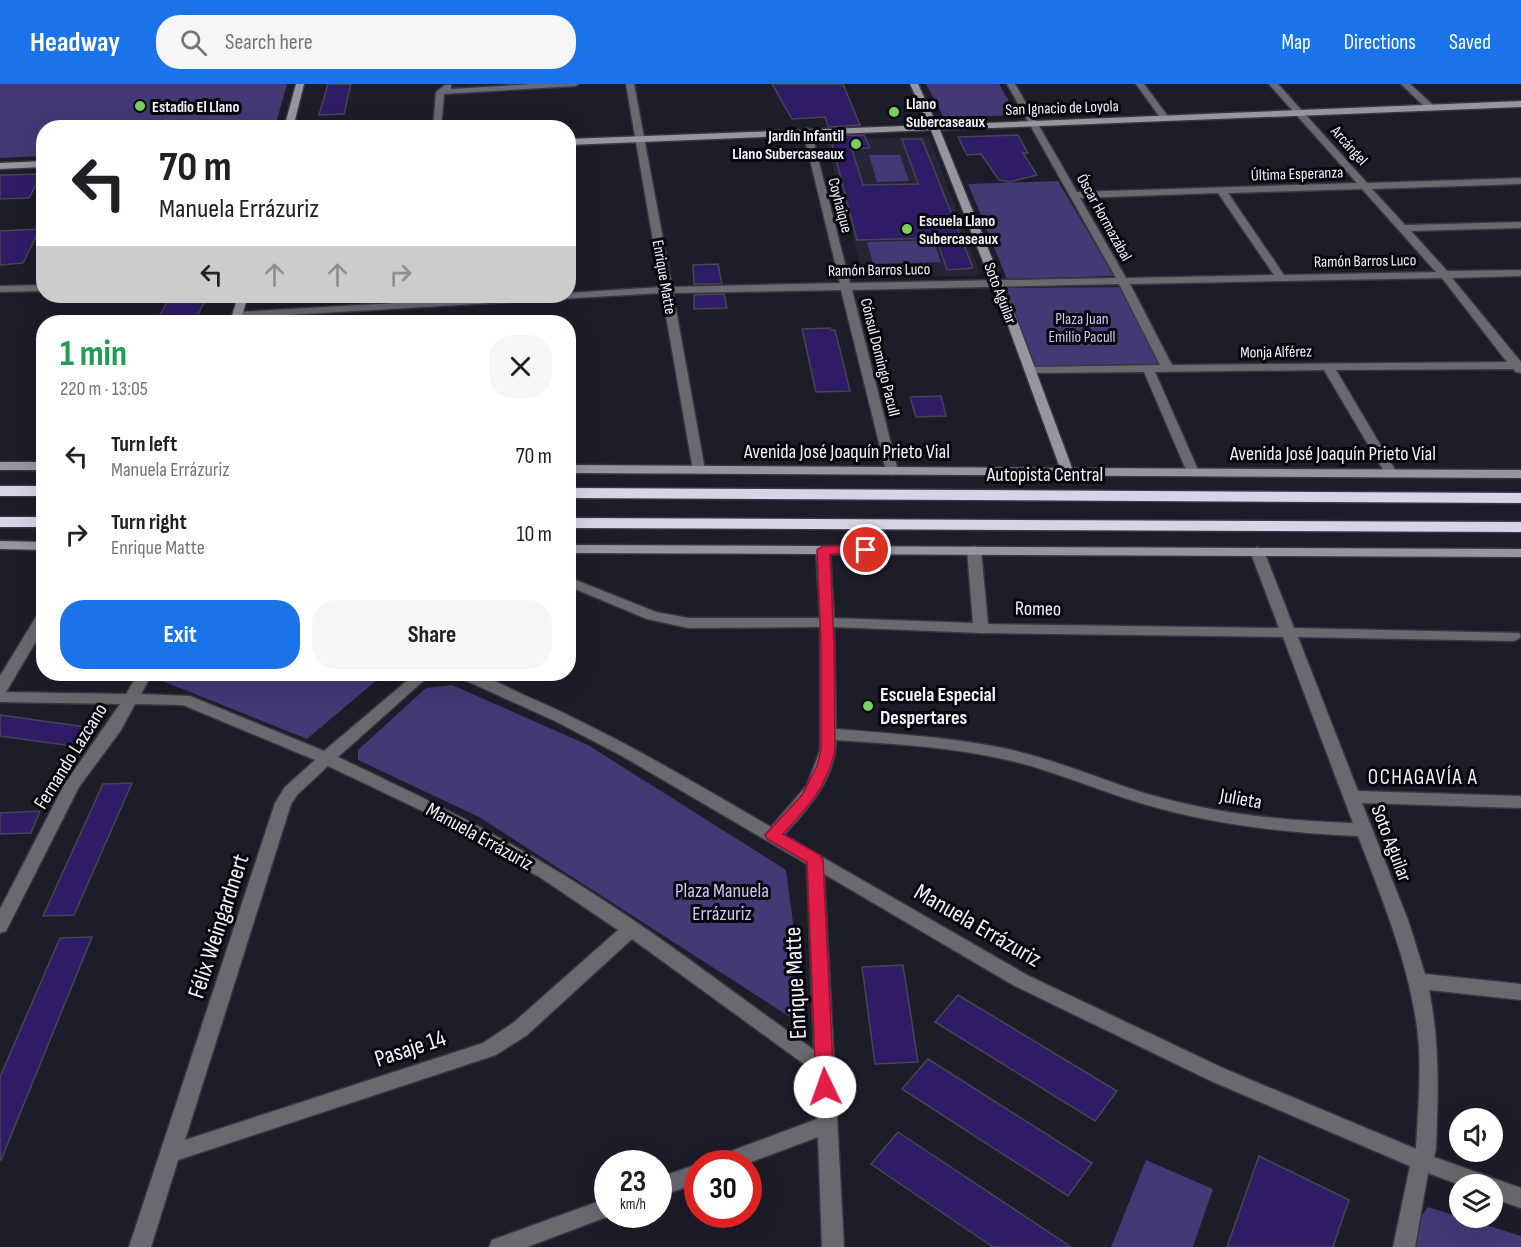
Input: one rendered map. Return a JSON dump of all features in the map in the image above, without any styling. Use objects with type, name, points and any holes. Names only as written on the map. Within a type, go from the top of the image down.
[{"type":"highway","points":[[0,491],[36,491]]},
{"type":"highway","name":"Autopista Central","points":[[576,493],[1521,498]]},
{"type":"highway","points":[[0,522],[36,522]]},
{"type":"highway","points":[[576,523],[1521,527]]},
{"type":"street","points":[[290,120],[300,84]]},
{"type":"street","points":[[443,90],[482,84]]},
{"type":"street","points":[[443,90],[575,84]]},
{"type":"street","name":"Enrique Matte","points":[[630,84],[699,470]]},
{"type":"street","name":"Soto Aguilar","points":[[914,84],[935,127],[1031,370],[1067,471]]},
{"type":"street","name":"Óscar Hormazábal","points":[[1011,84],[1123,281],[1168,369]]},
{"type":"street","points":[[1140,84],[1165,118]]},
{"type":"street","name":"Arcángel","points":[[1273,84],[1445,275],[1519,367]]},
{"type":"street","points":[[1405,84],[1431,108]]},
{"type":"street","points":[[438,120],[443,90]]},
{"type":"street","name":"San Ignacio de Loyola","points":[[576,142],[1521,104]]},
{"type":"street","name":"Coyhaique","points":[[807,131],[847,287]]},
{"type":"street","points":[[0,166],[36,164]]},
{"type":"street","name":"Última Esperanza","points":[[1074,195],[1521,181]]},
{"type":"street","points":[[1221,190],[1281,278]]},
{"type":"street","points":[[1403,228],[1521,225]]},
{"type":"street","name":"Ramón Barros Luco","points":[[576,294],[1521,273]]},
{"type":"street","name":"Cónsul Domingo Pacull","points":[[847,287],[892,471]]},
{"type":"street","points":[[0,289],[36,288]]},
{"type":"street","name":"Ramón Barros Luco","points":[[276,315],[394,303]]},
{"type":"street","points":[[1328,367],[1391,473]]},
{"type":"street","name":"Monja Alférez","points":[[1031,370],[1519,367]]},
{"type":"street","points":[[1148,369],[1193,472]]},
{"type":"street","points":[[0,466],[36,466]]},
{"type":"street","name":"Avenida José Joaquín Prieto Vial","points":[[576,469],[1521,474]]},
{"type":"street","points":[[0,545],[36,546]]},
{"type":"street","points":[[576,549],[1521,553]]},
{"type":"street","points":[[773,835],[798,810],[817,782],[824,766],[829,734],[823,550]]},
{"type":"street","points":[[974,550],[981,628]]},
{"type":"street","name":"Soto Aguilar","points":[[1257,551],[1399,920],[1418,981],[1426,1022],[1428,1059],[1426,1149],[1416,1178],[1404,1247]]},
{"type":"street","name":"Romeo","points":[[576,584],[652,616],[674,622],[827,622],[981,628],[1514,636]]},
{"type":"street","points":[[0,689],[36,628]]},
{"type":"street","name":"Fernando Lazcano","points":[[0,926],[72,785],[115,726],[140,681]]},
{"type":"street","name":"Félix Weingardnert","points":[[140,1247],[282,803],[291,791],[326,759],[416,681]]},
{"type":"street","name":"Manuela Errázuriz","points":[[478,681],[601,737],[1020,980],[1218,1075],[1456,1174]]},
{"type":"street","name":"Manuela Errázuriz","points":[[0,697],[185,700],[300,746],[421,803],[547,873],[631,929],[824,1068]]},
{"type":"street","name":"Julieta","points":[[829,734],[953,745],[1016,756],[1151,801],[1229,819],[1286,826],[1365,830]]},
{"type":"street","points":[[1352,797],[1521,802]]},
{"type":"street","name":"Enrique Matte","points":[[815,860],[833,1247]]},
{"type":"street","name":"Pasaje 14","points":[[170,1155],[489,1049],[520,1029],[631,929]]},
{"type":"street","points":[[1418,981],[1521,993]]},
{"type":"street","points":[[759,1150],[827,1124]]},
{"type":"street","points":[[1503,1192],[1521,1198]]},
{"type":"street","points":[[500,1247],[594,1212]]},
{"type":"shaded area","name":"Escuela Llano Subercaseaux","points":[[929,136],[980,274],[976,276],[864,276],[826,141]]},
{"type":"green space","name":"Estadio El Llano","points":[[0,84],[287,84],[277,120],[36,120],[36,156],[0,158]]},
{"type":"green space","points":[[926,84],[999,84],[1017,115],[944,118]]},
{"type":"green space","points":[[869,155],[900,155],[909,181],[877,182]]},
{"type":"green space","points":[[1058,181],[1114,276],[1007,279],[968,184]]},
{"type":"green space","points":[[933,240],[941,262],[873,264],[867,242]]},
{"type":"green space","name":"Plaza Juan Emilio Pacull","points":[[1127,287],[1162,367],[1034,369],[1003,288]]},
{"type":"green space","points":[[162,681],[376,681],[307,739]]},
{"type":"green space","name":"Plaza Manuela Errázuriz","points":[[452,685],[588,745],[786,870],[807,1028],[479,817],[358,760],[358,750],[426,688]]},
{"type":"green space","points":[[1146,1160],[1213,1189],[1193,1247],[1111,1247]]},
{"type":"green space","points":[[1428,1207],[1449,1214],[1449,1228],[1495,1228],[1521,1236],[1521,1247],[1415,1247],[1419,1219]]},
{"type":"building","points":[[328,84],[351,84],[344,114],[319,115]]},
{"type":"building","points":[[772,84],[843,84],[860,125],[828,127],[825,117],[792,119]]},
{"type":"building","points":[[864,135],[870,148],[852,149],[863,185],[918,184],[902,139],[922,139],[973,268],[947,270],[936,238],[857,240],[830,136]]},
{"type":"building","points":[[1018,135],[1028,153],[1023,153],[1037,175],[1009,182],[999,180],[981,154],[967,155],[958,137]]},
{"type":"building","points":[[36,174],[36,185],[29,198],[0,199],[0,175]]},
{"type":"building","points":[[36,229],[36,237],[23,263],[0,265],[0,231]]},
{"type":"building","points":[[718,264],[722,284],[694,284],[693,265]]},
{"type":"building","points":[[724,294],[727,308],[694,309],[694,295]]},
{"type":"building","points":[[167,303],[204,303],[198,315],[160,315]]},
{"type":"building","points":[[830,328],[835,330],[850,391],[816,392],[802,329]]},
{"type":"building","points":[[941,396],[946,416],[916,417],[910,397]]},
{"type":"building","points":[[0,715],[94,728],[79,747],[0,736]]},
{"type":"building","points":[[132,783],[74,915],[43,916],[103,784]]},
{"type":"building","points":[[40,811],[31,833],[0,834],[0,813]]},
{"type":"building","points":[[92,937],[0,1160],[0,1077],[60,938]]},
{"type":"building","points":[[903,965],[918,1062],[875,1064],[862,967]]},
{"type":"building","points":[[958,995],[1117,1091],[1095,1121],[935,1022]]},
{"type":"building","points":[[928,1059],[1092,1163],[1068,1196],[902,1089]]},
{"type":"building","points":[[898,1132],[1071,1247],[993,1247],[871,1164]]},
{"type":"building","points":[[1259,1156],[1349,1200],[1333,1247],[1227,1247]]},
{"type":"place","name":"Estadio El Llano","points":[[140,106]]},
{"type":"place","name":"Llano Subercaseaux","points":[[894,112]]},
{"type":"place","name":"Jardín Infantil Llano Subercaseaux","points":[[856,144]]},
{"type":"place","name":"Escuela Llano Subercaseaux","points":[[907,229]]},
{"type":"place","name":"Escuela Especial Despertares","points":[[868,706]]},
{"type":"district","name":"OCHAGAVÍA A","points":[[1423,777]]},
{"type":"route","points":[[825,1087],[815,860],[773,835],[808,798],[824,766],[828,750],[823,550],[866,550]]}]
